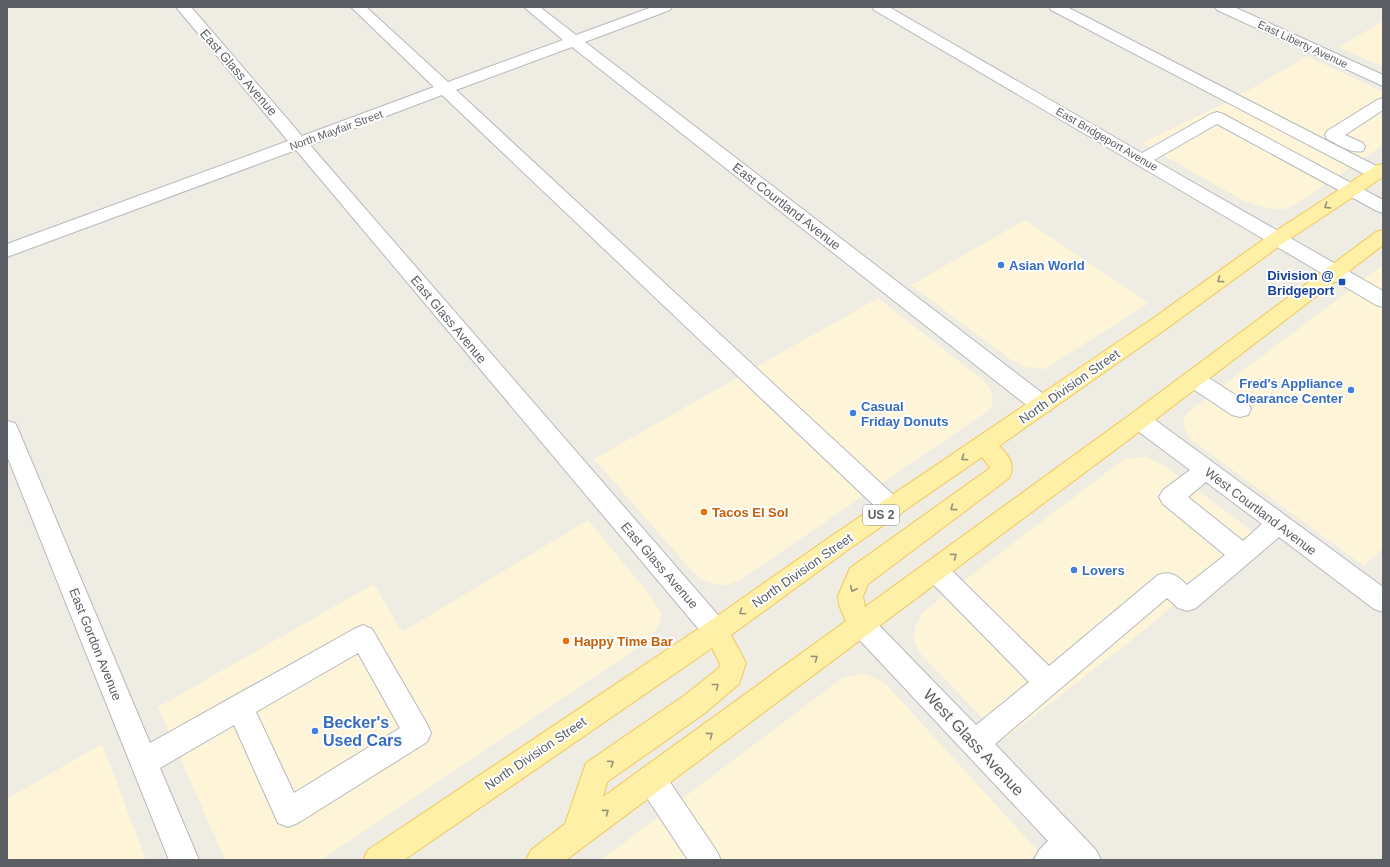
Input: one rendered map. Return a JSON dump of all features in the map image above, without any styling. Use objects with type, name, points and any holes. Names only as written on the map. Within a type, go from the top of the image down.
[{"type":"main road","name":"North Division Street","points":[[378,860],[716,631],[1159,324],[1278,238],[1353,189],[1381,168]]},
{"type":"main road","points":[[541,860],[1139,420],[1383,236]]},
{"type":"main road","points":[[861,624],[849,602],[850,593],[859,576],[1001,472],[1003,468],[1001,463],[983,445]]},
{"type":"main road","points":[[577,833],[596,773],[695,704],[730,675],[733,663],[716,631]]},
{"type":"street","name":"East Glass Avenue","points":[[183,7],[716,631]]},
{"type":"street","points":[[358,7],[892,508]]},
{"type":"street","name":"East Courtland Avenue","points":[[531,7],[1042,405]]},
{"type":"street","name":"North Mayfair Street","points":[[7,251],[665,7]]},
{"type":"street","name":"East Bridgeport Avenue","points":[[879,7],[1383,300]]},
{"type":"street","points":[[1056,7],[1381,168]]},
{"type":"street","name":"East Liberty Avenue","points":[[1222,7],[1383,81]]},
{"type":"street","points":[[1239,15],[1253,7]]},
{"type":"street","points":[[1381,168],[1332,135],[1383,103]]},
{"type":"street","points":[[1143,160],[1217,117],[1353,189],[1383,207]]},
{"type":"street","points":[[1194,379],[1240,409]]},
{"type":"street","name":"West Courtland Avenue","points":[[1139,420],[1383,602]]},
{"type":"street","name":"East Gordon Avenue","points":[[7,429],[184,860]]},
{"type":"street","points":[[1206,470],[1171,497],[1243,555]]},
{"type":"street","points":[[975,743],[1167,583],[1187,600],[1243,555],[1278,524]]},
{"type":"street","points":[[935,570],[1048,683]]},
{"type":"street","name":"West Glass Avenue","points":[[861,624],[975,743],[1068,854]]},
{"type":"street","points":[[144,762],[240,707],[363,637],[417,733],[288,813],[240,707]]},
{"type":"street","points":[[651,779],[706,860]]},
{"type":"shaded area","points":[[1383,21],[1383,67],[1339,47]]},
{"type":"shaded area","points":[[1307,56],[1383,92],[1383,145],[1295,205],[1284,209],[1270,209],[1244,201],[1142,143],[1235,98]]},
{"type":"shaded area","points":[[1025,220],[1149,303],[1045,369],[1024,367],[1011,360],[911,285]]},
{"type":"shaded area","points":[[1383,265],[1383,548],[1364,566],[1190,439],[1185,429],[1183,420],[1188,412]]},
{"type":"shaded area","points":[[878,298],[983,380],[990,388],[993,399],[992,405],[988,411],[740,580],[728,585],[718,585],[701,579],[692,571],[594,459]]},
{"type":"shaded area","points":[[1147,457],[1164,465],[1257,535],[1143,631],[1003,740],[918,651],[914,638],[916,625],[923,612],[1124,459]]},
{"type":"shaded area","name":"Becker's Used Cars","points":[[588,520],[653,599],[661,614],[658,627],[644,644],[321,860],[225,860],[158,707],[374,584],[402,632]]},
{"type":"shaded area","points":[[864,673],[884,682],[1038,851],[1029,860],[601,860],[842,678]]},
{"type":"shaded area","points":[[102,744],[146,860],[7,860],[7,799]]},
{"type":"place","name":"Asian World","points":[[1001,265]]},
{"type":"place","name":"Division @ Bridgeport","points":[[1342,282]]},
{"type":"place","name":"Fred's Appliance Clearance Center","points":[[1351,390]]},
{"type":"place","name":"Casual Friday Donuts","points":[[853,413]]},
{"type":"place","name":"Tacos El Sol","points":[[704,512]]},
{"type":"place","name":"Lovers","points":[[1074,570]]},
{"type":"place","name":"Happy Time Bar","points":[[566,641]]},
{"type":"place","name":"Becker's Used Cars","points":[[315,731]]}]
